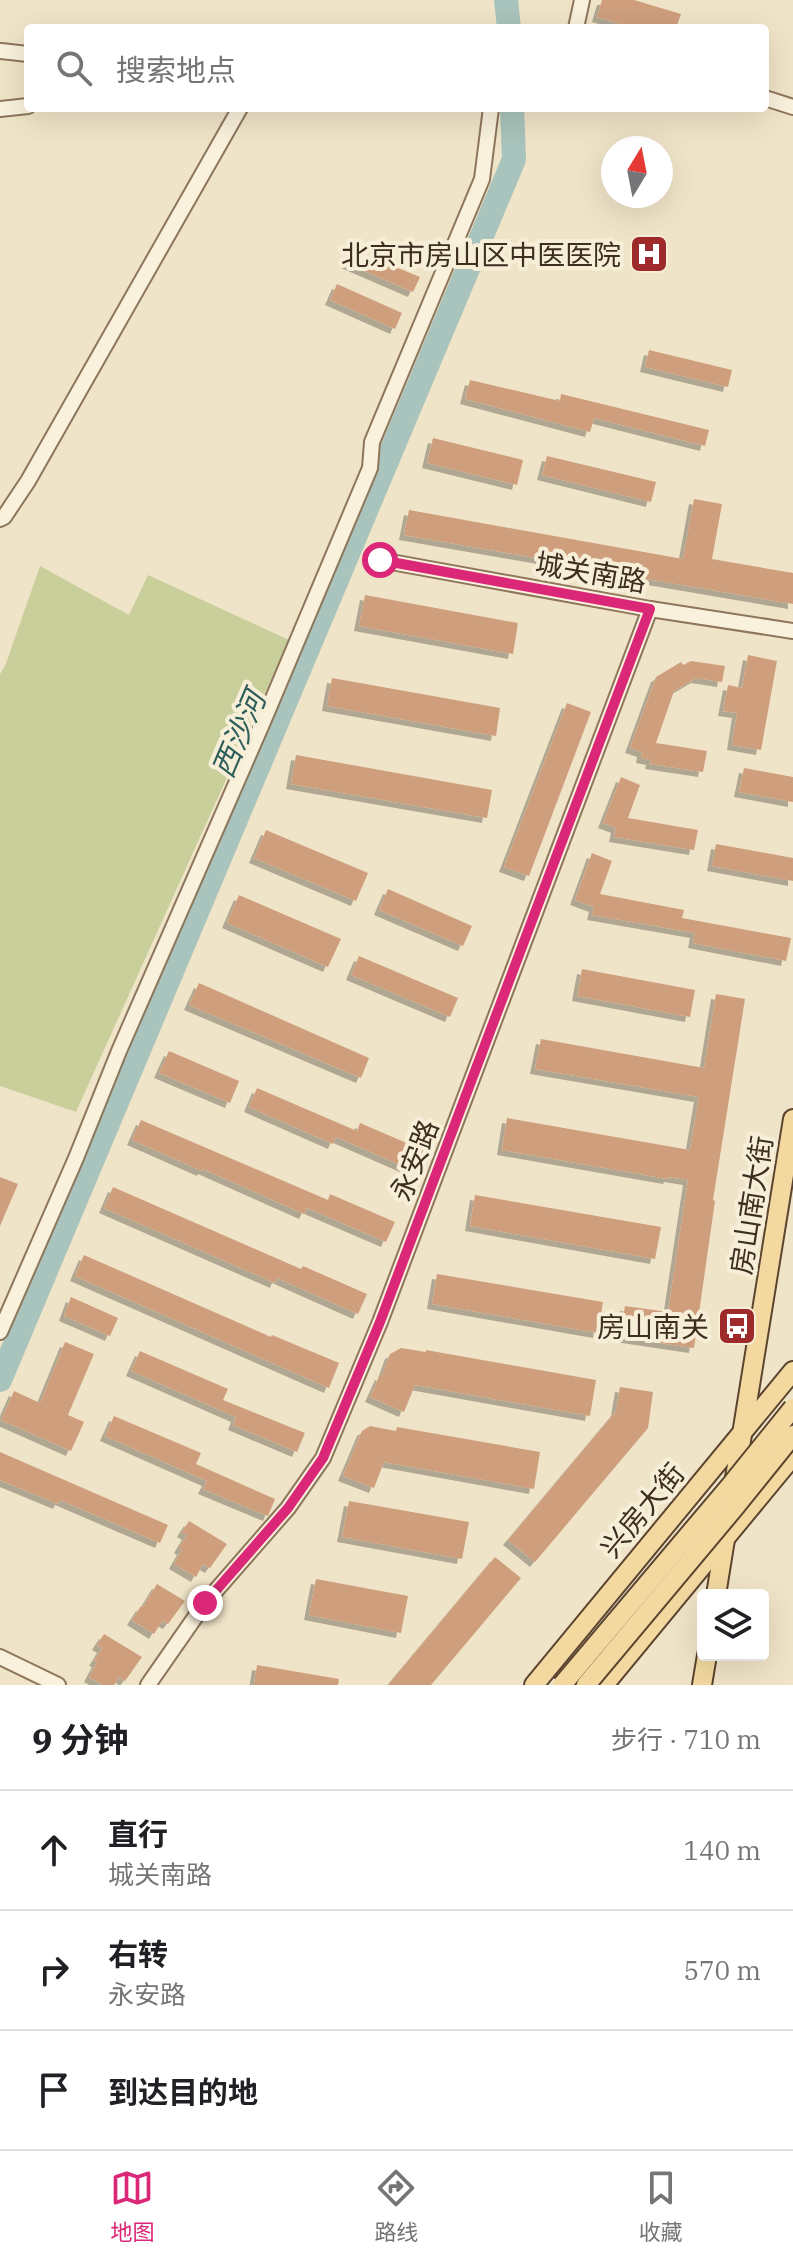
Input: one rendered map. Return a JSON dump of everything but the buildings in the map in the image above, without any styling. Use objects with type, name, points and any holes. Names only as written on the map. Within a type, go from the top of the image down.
[{"type":"main road","name":"房山南大街","points":[[717,1589],[793,1119]]},
{"type":"main road","name":"兴房大街","points":[[534,1685],[793,1371]]},
{"type":"main road","name":"兴房大街","points":[[562,1685],[793,1408]]},
{"type":"main road","points":[[586,1685],[793,1435]]},
{"type":"main road","points":[[604,1685],[793,1456]]},
{"type":"main road","points":[[707,1661],[707,1684]]},
{"type":"street","points":[[577,24],[582,0]]},
{"type":"street","points":[[1,51],[24,54]]},
{"type":"street","points":[[769,99],[793,107]]},
{"type":"street","points":[[0,109],[24,106]]},
{"type":"street","points":[[0,519],[28,481],[238,112]]},
{"type":"street","points":[[0,1332],[370,468],[372,442],[482,179],[490,112]]},
{"type":"street","name":"城关南路","points":[[380,560],[650,609],[793,631]]},
{"type":"street","name":"永安路","points":[[148,1685],[205,1603],[288,1508],[323,1458],[380,1322],[650,609]]},
{"type":"street","points":[[0,1657],[58,1685]]},
{"type":"green space","points":[[40,566],[129,615],[148,575],[289,640],[76,1112],[0,1086],[0,674]]},
{"type":"waterway","name":"西沙河","points":[[506,0],[509,24]]},
{"type":"waterway","name":"西沙河","points":[[0,1380],[510,169],[514,159],[512,112]]},
{"type":"place","name":"北京市房山区中医医院","points":[[649,254]]},
{"type":"place","name":"房山南关","points":[[737,1326]]},
{"type":"route","points":[[205,1603],[288,1508],[323,1458],[380,1322],[650,609],[380,560]]}]
